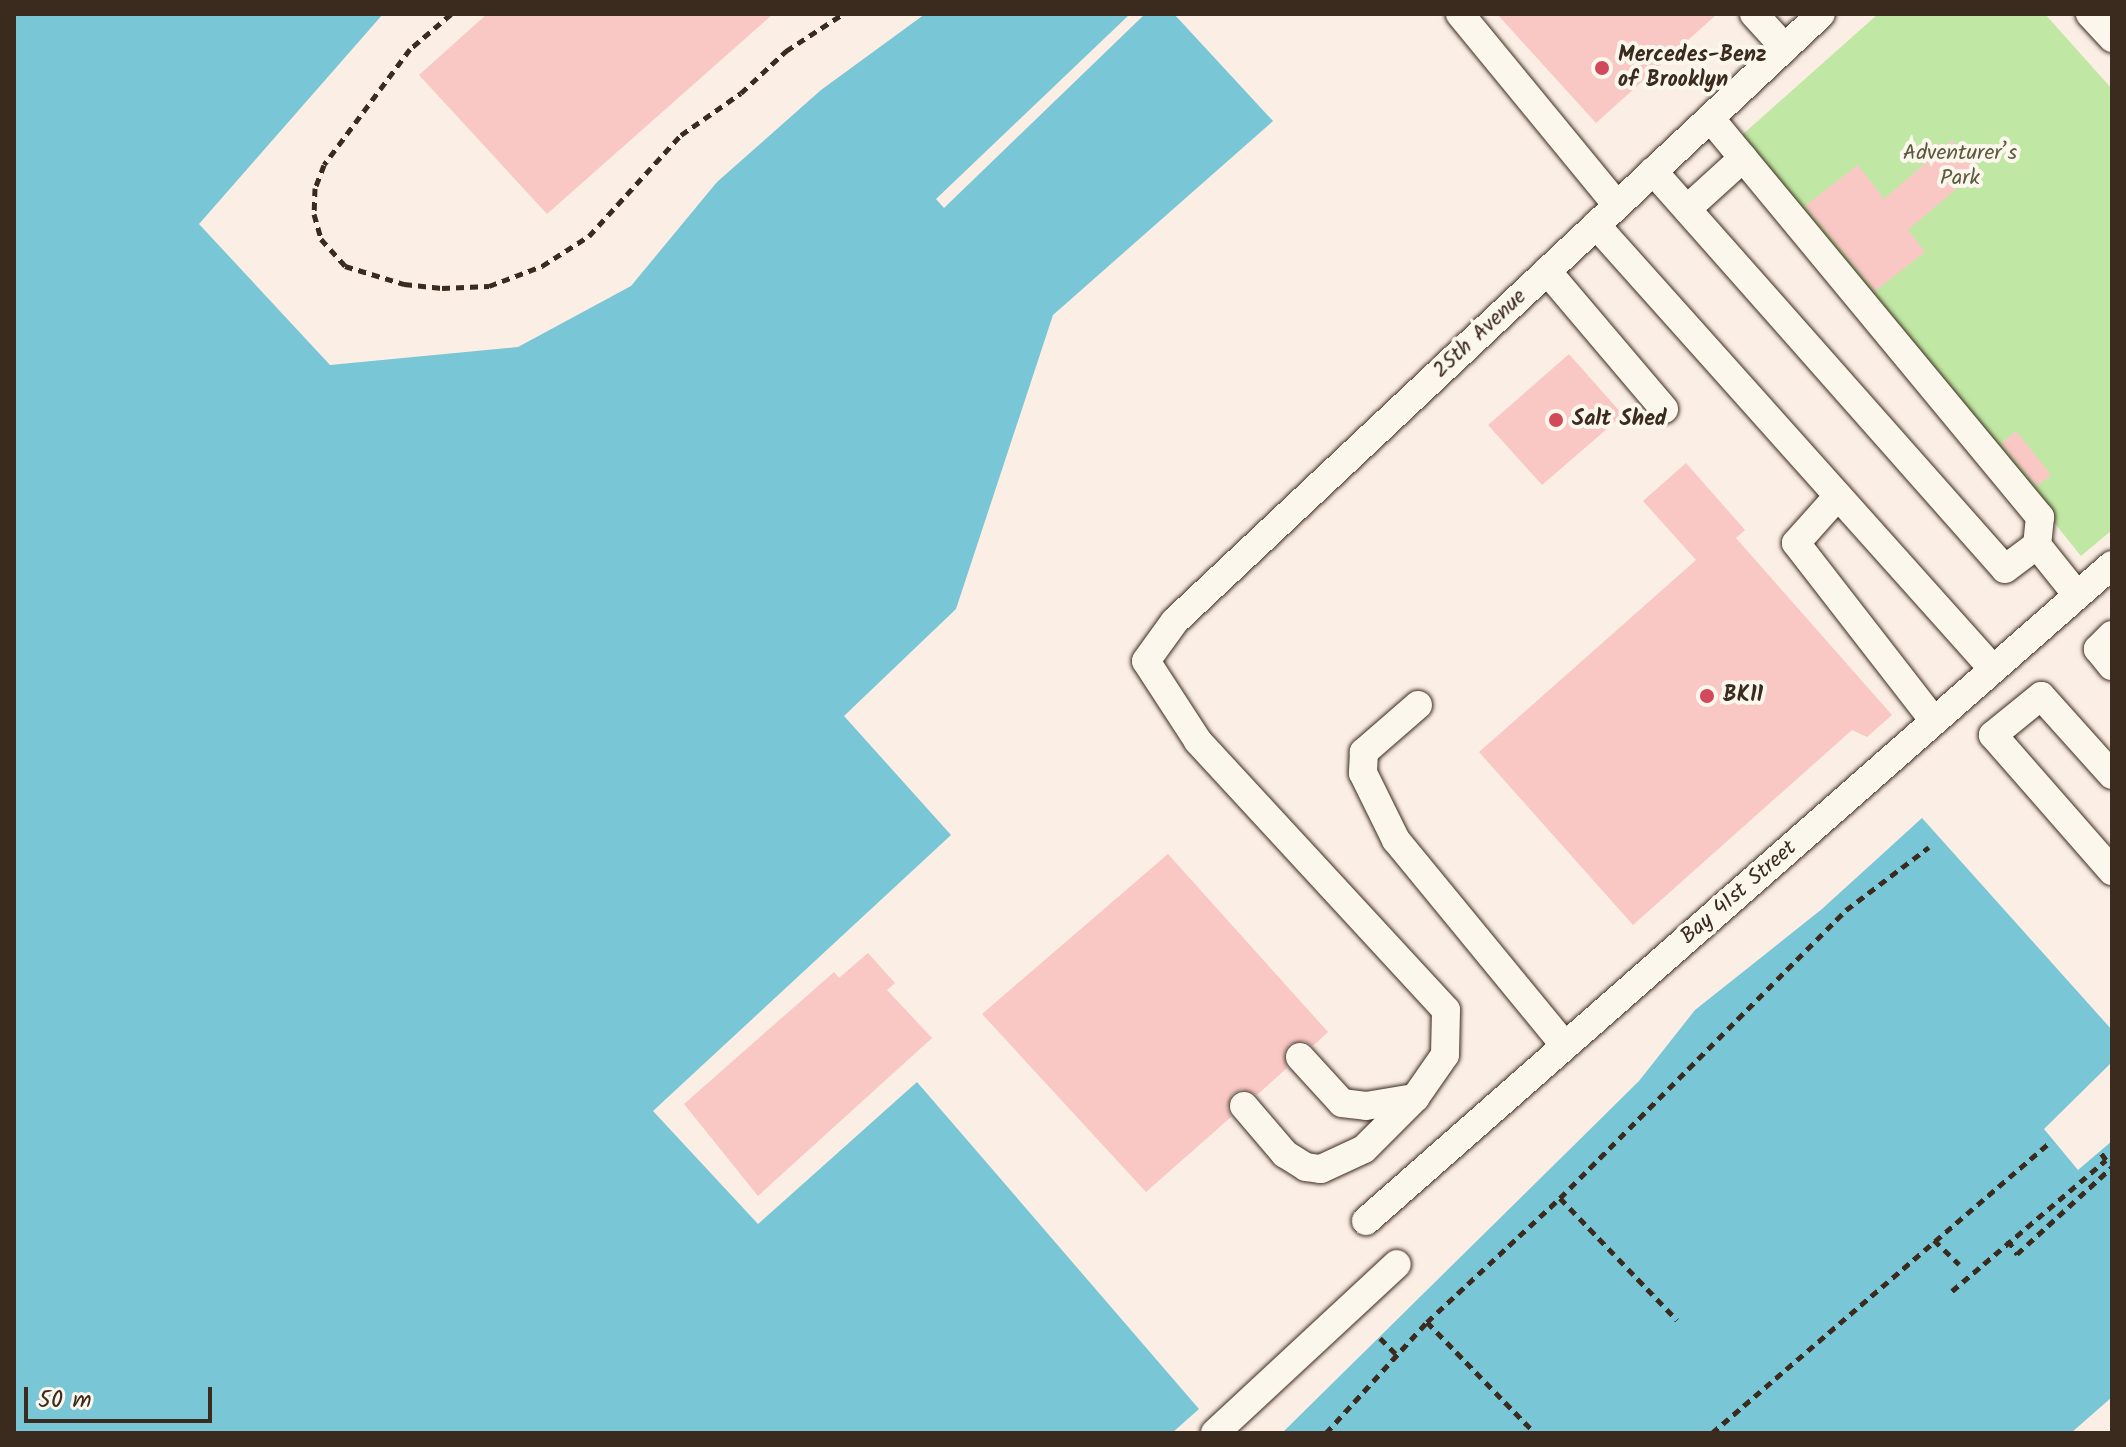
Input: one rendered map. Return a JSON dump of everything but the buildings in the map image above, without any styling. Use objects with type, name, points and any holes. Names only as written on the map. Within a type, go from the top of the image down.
[{"type":"street","points":[[1460,14],[1617,205]]},
{"type":"street","points":[[1754,14],[1785,48]]},
{"type":"street","name":"25th Avenue","points":[[1415,1098],[1445,1055],[1446,1010],[1198,741],[1146,661],[1175,621],[1821,14]]},
{"type":"street","points":[[2090,14],[2112,38]]},
{"type":"street","points":[[1710,118],[2040,517],[2037,545],[2077,595]]},
{"type":"street","points":[[1687,209],[1743,158]]},
{"type":"street","points":[[1653,171],[2005,569],[2037,545]]},
{"type":"street","points":[[1596,225],[1993,669]]},
{"type":"street","points":[[1547,271],[1664,409]]},
{"type":"street","points":[[1838,496],[1796,543],[1934,721]]},
{"type":"street","name":"Bay 41st Street","points":[[1366,1221],[2112,565]]},
{"type":"street","points":[[2112,635],[2098,649],[2112,666]]},
{"type":"street","points":[[2112,775],[2041,696],[1993,735],[2112,871]]},
{"type":"street","points":[[1418,705],[1364,752],[1363,773],[1396,840],[1565,1046]]},
{"type":"street","points":[[1300,1057],[1342,1103],[1390,1104],[1415,1098]]},
{"type":"street","points":[[1244,1106],[1285,1154],[1306,1167],[1321,1169],[1364,1149],[1415,1098]]},
{"type":"street","points":[[1215,1433],[1397,1264]]},
{"type":"path","points":[[451,14],[410,49],[324,165],[315,188],[314,214],[321,239],[345,266],[404,284],[442,288],[489,286],[542,266],[589,236],[681,135],[741,93],[786,51],[843,14]]},
{"type":"path","points":[[1326,1433],[1427,1322],[1560,1198],[1846,910],[1929,847]]},
{"type":"path","points":[[1712,1433],[2052,1141]]},
{"type":"path","points":[[1952,1291],[2008,1240],[2106,1160],[2100,1151]]},
{"type":"path","points":[[2008,1240],[2017,1254],[2112,1167]]},
{"type":"path","points":[[1560,1198],[1677,1320]]},
{"type":"path","points":[[1934,1240],[1959,1264]]},
{"type":"path","points":[[1427,1322],[1535,1433]]},
{"type":"path","points":[[1380,1338],[1396,1354]]},
{"type":"green space","name":"Adventurer’s Park","points":[[1878,14],[2045,14],[2112,89],[2112,530],[2081,556],[1742,135]]},
{"type":"water","points":[[14,14],[383,14],[199,224],[330,365],[518,347],[631,286],[717,182],[821,90],[925,14],[1174,14],[1273,121],[1053,315],[956,609],[844,716],[951,835],[653,1111],[758,1224],[917,1082],[1199,1409],[1172,1433],[14,1433]]},
{"type":"water","points":[[1922,818],[2112,1030],[2112,1062],[2044,1129],[2078,1170],[2112,1141],[2112,1397],[2071,1433],[1282,1433],[1639,1081],[1695,1010],[1822,909]]},
{"type":"pier","points":[[1130,14],[1145,14],[944,208],[936,199]]},
{"type":"place","name":"Mercedes-Benz of Brooklyn","points":[[1602,68]]},
{"type":"place","name":"Salt Shed","points":[[1556,420]]},
{"type":"place","name":"BK11","points":[[1707,696]]}]
